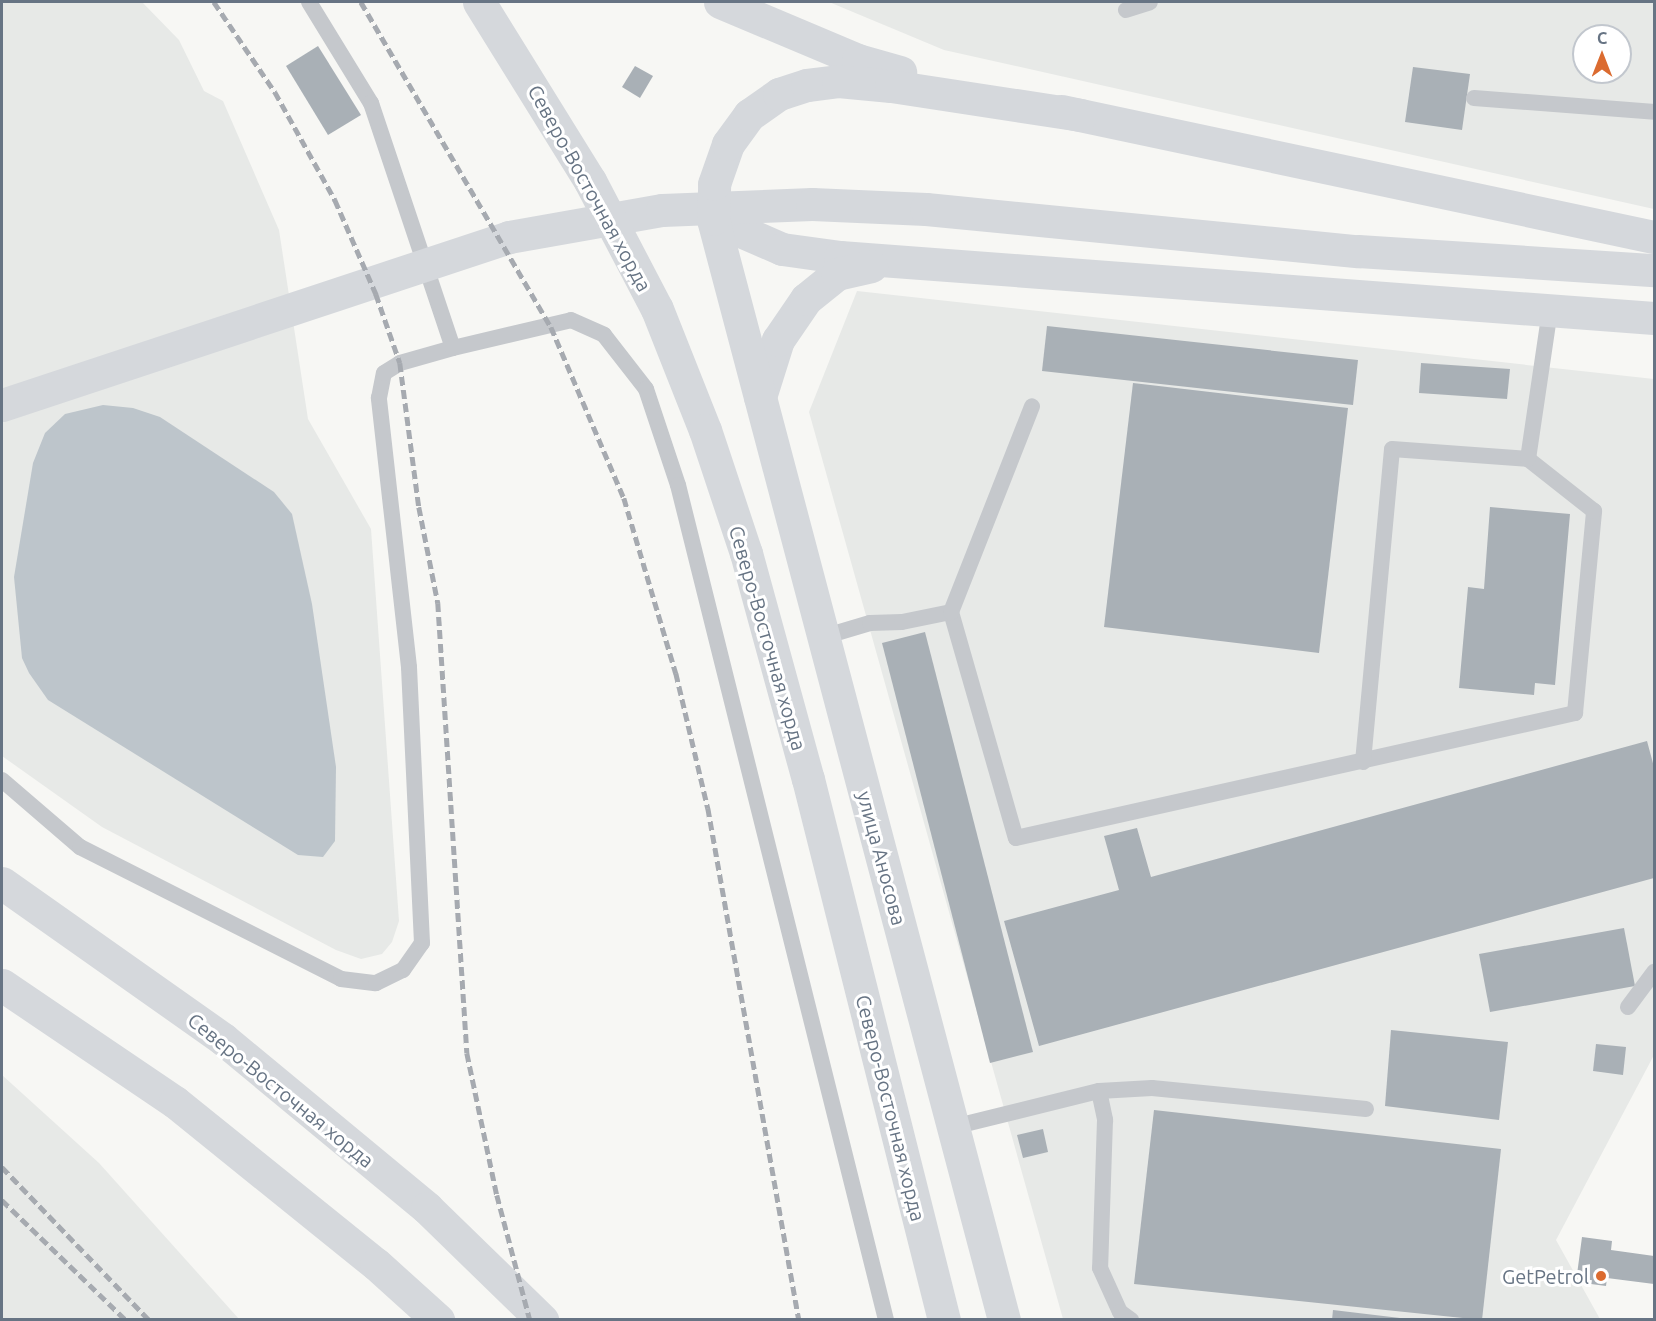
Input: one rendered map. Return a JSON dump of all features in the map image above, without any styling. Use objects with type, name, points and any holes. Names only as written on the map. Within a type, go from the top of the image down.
[{"type":"main road","name":"Северо-Восточная хорда","points":[[479,2],[600,200],[657,309],[705,430],[746,553],[808,779],[944,1320]]},
{"type":"main road","points":[[720,2],[858,60],[952,87],[1654,237]]},
{"type":"main road","name":"улица Аносова","points":[[1004,1320],[713,219],[714,184],[723,156],[749,115],[779,94],[807,86],[838,81],[891,86],[1081,115]]},
{"type":"main road","points":[[2,405],[509,237],[662,210],[812,204],[926,209],[1358,251],[1654,270]]},
{"type":"main road","points":[[713,219],[782,249],[840,257],[921,260],[1654,318]]},
{"type":"main road","points":[[760,397],[778,340],[792,316],[820,286],[837,274],[859,267],[921,260]]},
{"type":"main road","name":"Северо-Восточная хорда","points":[[2,884],[223,1039],[427,1208],[542,1320]]},
{"type":"main road","points":[[2,985],[175,1102],[376,1264],[438,1320]]},
{"type":"lane","points":[[309,2],[371,103],[453,348]]},
{"type":"lane","points":[[1126,10],[1150,2]]},
{"type":"lane","points":[[1474,98],[1654,112]]},
{"type":"lane","points":[[1528,459],[1550,310]]},
{"type":"lane","points":[[2,780],[80,847],[341,979],[376,983],[403,970],[422,943],[409,667],[379,398],[384,373],[400,363],[571,320],[604,335],[646,389],[681,497],[885,1320]]},
{"type":"lane","points":[[1032,406],[951,612],[1016,838],[1364,762],[1575,713],[1594,511],[1528,459],[1392,449],[1364,762]]},
{"type":"lane","points":[[823,637],[870,622],[902,622],[951,612]]},
{"type":"lane","points":[[1628,1007],[1654,972]]},
{"type":"lane","points":[[953,1127],[1099,1092],[1152,1088],[1366,1109]]},
{"type":"lane","points":[[1099,1092],[1105,1119],[1100,1268],[1120,1312],[1131,1320]]},
{"type":"shaded area","points":[[2,2],[142,2],[179,40],[204,91],[223,101],[279,230],[308,419],[371,529],[399,921],[392,942],[382,954],[361,959],[336,950],[102,827],[2,756]]},
{"type":"shaded area","points":[[829,2],[1654,2],[1654,209],[944,50]]},
{"type":"shaded area","points":[[857,291],[1654,379],[1654,1055],[1556,1240],[1600,1319],[1063,1319],[809,412]]},
{"type":"shaded area","points":[[103,405],[133,408],[160,417],[274,492],[292,514],[312,604],[336,767],[335,841],[323,857],[298,855],[48,700],[29,673],[22,658],[14,577],[33,463],[45,433],[65,414]]},
{"type":"shaded area","points":[[2,1075],[99,1163],[239,1319],[2,1319]]},
{"type":"building","points":[[318,46],[361,115],[328,135],[286,66]]},
{"type":"building","points":[[635,66],[653,76],[640,98],[622,87]]},
{"type":"building","points":[[1413,67],[1470,74],[1462,130],[1405,122]]},
{"type":"building","points":[[1047,326],[1358,360],[1353,405],[1042,371]]},
{"type":"building","points":[[1421,363],[1510,369],[1507,399],[1419,393]]},
{"type":"building","points":[[1133,383],[1348,408],[1319,653],[1104,627]]},
{"type":"building","points":[[1490,507],[1570,514],[1555,685],[1535,683],[1534,695],[1459,688],[1468,587],[1484,589]]},
{"type":"building","points":[[925,632],[1033,1052],[990,1063],[882,643]]},
{"type":"building","points":[[1647,741],[1654,767],[1654,878],[1039,1046],[1004,921],[1119,890],[1104,836],[1137,828],[1151,877]]},
{"type":"building","points":[[1624,928],[1635,986],[1490,1012],[1479,954]]},
{"type":"building","points":[[1391,1030],[1508,1042],[1499,1120],[1385,1106]]},
{"type":"building","points":[[1596,1044],[1626,1047],[1623,1075],[1593,1071]]},
{"type":"building","points":[[1154,1110],[1501,1149],[1482,1320],[1134,1284]]},
{"type":"building","points":[[1043,1129],[1048,1152],[1023,1158],[1017,1135]]},
{"type":"building","points":[[1582,1237],[1612,1241],[1611,1250],[1654,1256],[1654,1284],[1607,1278],[1606,1286],[1576,1282]]},
{"type":"building","points":[[1333,1310],[1400,1318],[1399,1320],[1332,1320]]},
{"type":"railway","points":[[214,2],[275,92],[335,200],[376,294],[400,363],[419,507],[438,603],[467,1053],[497,1195],[530,1320]]},
{"type":"railway","points":[[361,2],[551,327],[624,498],[676,673],[708,808],[799,1320]]},
{"type":"railway","points":[[2,1167],[149,1320]]},
{"type":"railway","points":[[2,1200],[126,1320]]},
{"type":"place","name":"GetPetrol","points":[[1601,1276]]}]
